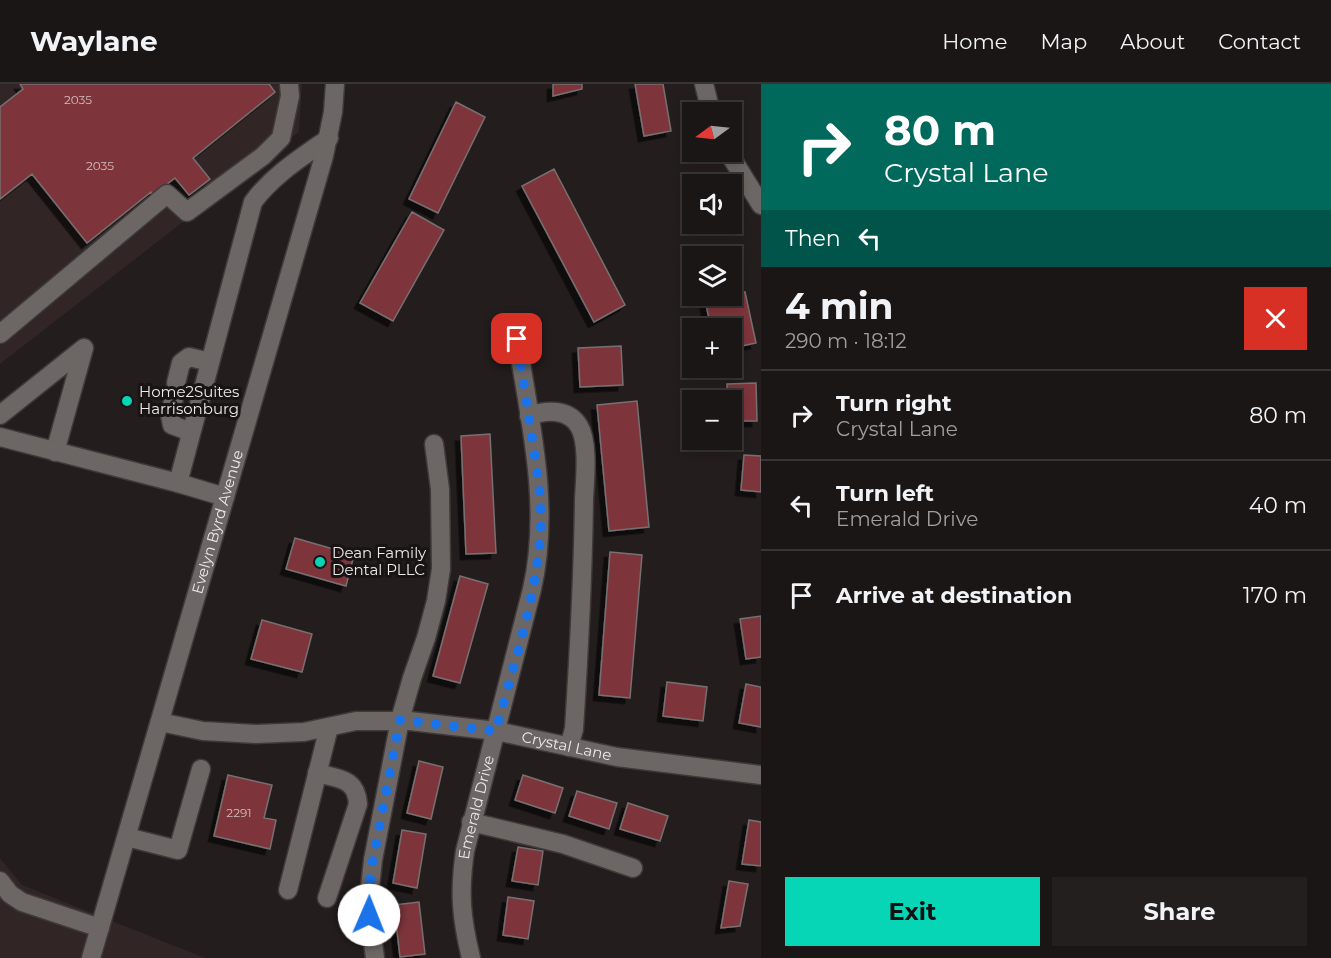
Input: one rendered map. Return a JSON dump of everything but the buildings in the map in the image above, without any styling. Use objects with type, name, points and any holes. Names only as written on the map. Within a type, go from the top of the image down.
[{"type":"street","points":[[0,334],[167,194],[187,212],[263,156],[281,138],[291,96],[289,84]]},
{"type":"street","name":"Evelyn Byrd Avenue","points":[[92,958],[329,138],[335,84]]},
{"type":"street","points":[[704,84],[708,102]]},
{"type":"street","points":[[178,483],[253,202],[264,187],[291,164],[329,138]]},
{"type":"street","points":[[734,162],[761,206]]},
{"type":"street","name":"Emerald Drive","points":[[471,958],[462,916],[460,891],[465,850],[532,589],[540,548],[539,484],[517,339]]},
{"type":"street","points":[[0,415],[84,348],[55,452]]},
{"type":"street","points":[[191,432],[172,425],[170,415],[181,363],[189,357],[210,362]]},
{"type":"street","points":[[529,416],[539,413],[561,413],[576,422],[582,433],[585,456],[582,585],[574,729],[569,747]]},
{"type":"street","points":[[0,437],[225,497]]},
{"type":"street","points":[[375,958],[368,895],[378,833],[400,720],[426,638],[436,601],[441,569],[440,489],[434,444]]},
{"type":"street","name":"Crystal Lane","points":[[160,722],[203,731],[272,734],[304,732],[356,721],[400,720],[496,731],[617,757],[761,775]]},
{"type":"street","points":[[288,890],[329,727]]},
{"type":"street","points":[[127,837],[178,850],[201,769]]},
{"type":"street","points":[[318,773],[351,783],[357,791],[358,804],[327,898]]},
{"type":"street","points":[[471,822],[563,844],[633,868]]},
{"type":"street","points":[[0,881],[15,898],[29,906],[100,928]]},
{"type":"shaded area","points":[[0,84],[302,84],[299,132],[0,364]]},
{"type":"shaded area","points":[[0,858],[22,885],[205,958],[0,958]]},
{"type":"place","name":"Home2Suites Harrisonburg","points":[[127,401]]},
{"type":"place","name":"Dean Family Dental PLLC","points":[[320,562]]},
{"type":"route","points":[[369,915],[368,895],[373,860],[400,720],[496,731],[522,630],[538,562],[541,506],[517,339]]}]
